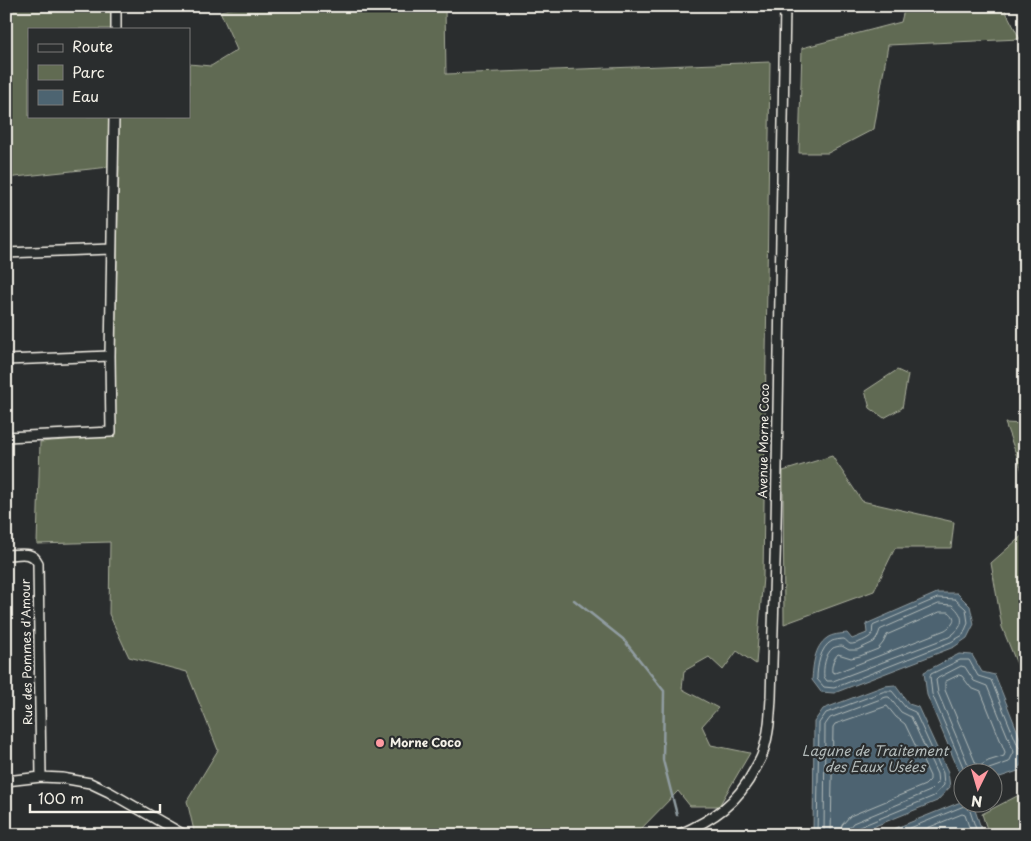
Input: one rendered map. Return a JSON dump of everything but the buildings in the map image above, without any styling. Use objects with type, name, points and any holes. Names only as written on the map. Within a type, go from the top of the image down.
[{"type":"street","points":[[116,6],[116,28]]},
{"type":"street","name":"Avenue Morne Coco","points":[[678,835],[697,827],[733,802],[749,780],[763,753],[769,726],[776,526],[785,6]]},
{"type":"street","points":[[6,437],[111,432],[111,249],[114,118]]},
{"type":"street","points":[[6,253],[111,249]]},
{"type":"street","points":[[6,360],[110,356]]},
{"type":"street","name":"Rue des Pommes d'Amour","points":[[6,555],[30,554],[35,557],[38,563],[41,777]]},
{"type":"street","points":[[6,782],[41,777],[62,778],[90,784],[110,792],[184,835]]},
{"type":"green space","points":[[6,6],[116,6],[117,28],[28,28],[28,118],[190,118],[190,64],[211,66],[237,50],[220,11],[246,6],[445,6],[446,74],[770,62],[763,577],[756,664],[737,651],[723,670],[709,657],[684,671],[682,689],[718,708],[702,726],[711,745],[750,753],[719,806],[690,806],[678,791],[635,835],[195,835],[187,801],[218,750],[187,672],[129,657],[109,614],[110,542],[37,544],[40,442],[113,436],[119,166],[6,178]]},
{"type":"green space","points":[[905,6],[1003,6],[1020,39],[888,45],[874,129],[828,153],[799,153],[802,48],[901,22]]},
{"type":"green space","points":[[897,370],[908,375],[902,408],[884,418],[870,408],[865,391]]},
{"type":"green space","points":[[1005,423],[1025,424],[1025,479]]},
{"type":"green space","points":[[832,456],[862,501],[954,522],[951,548],[895,548],[874,591],[784,624],[783,471]]},
{"type":"green space","points":[[1025,533],[1025,684],[1002,627],[991,563]]},
{"type":"green space","points":[[1025,792],[1025,835],[989,835],[982,814],[1004,814],[1004,803]]},
{"type":"water","points":[[937,593],[957,593],[970,606],[974,624],[967,638],[954,647],[834,693],[821,692],[812,680],[813,669],[819,646],[827,638],[847,633],[852,639],[867,633],[866,624]]},
{"type":"water","points":[[959,654],[972,655],[982,672],[995,675],[1025,750],[1025,755],[1018,771],[1004,776],[1004,764],[956,764],[927,695],[924,672]]},
{"type":"water","name":"Lagune de Traitement des Eaux Usées","points":[[895,685],[909,704],[918,707],[948,772],[950,787],[937,801],[853,835],[813,835],[814,722],[823,709],[884,686]]},
{"type":"water","points":[[954,805],[954,814],[976,814],[983,834],[982,835],[879,835]]},
{"type":"waterway","points":[[574,600],[623,639],[664,691],[663,760],[677,815]]},
{"type":"place","name":"Morne Coco","points":[[380,743]]}]
